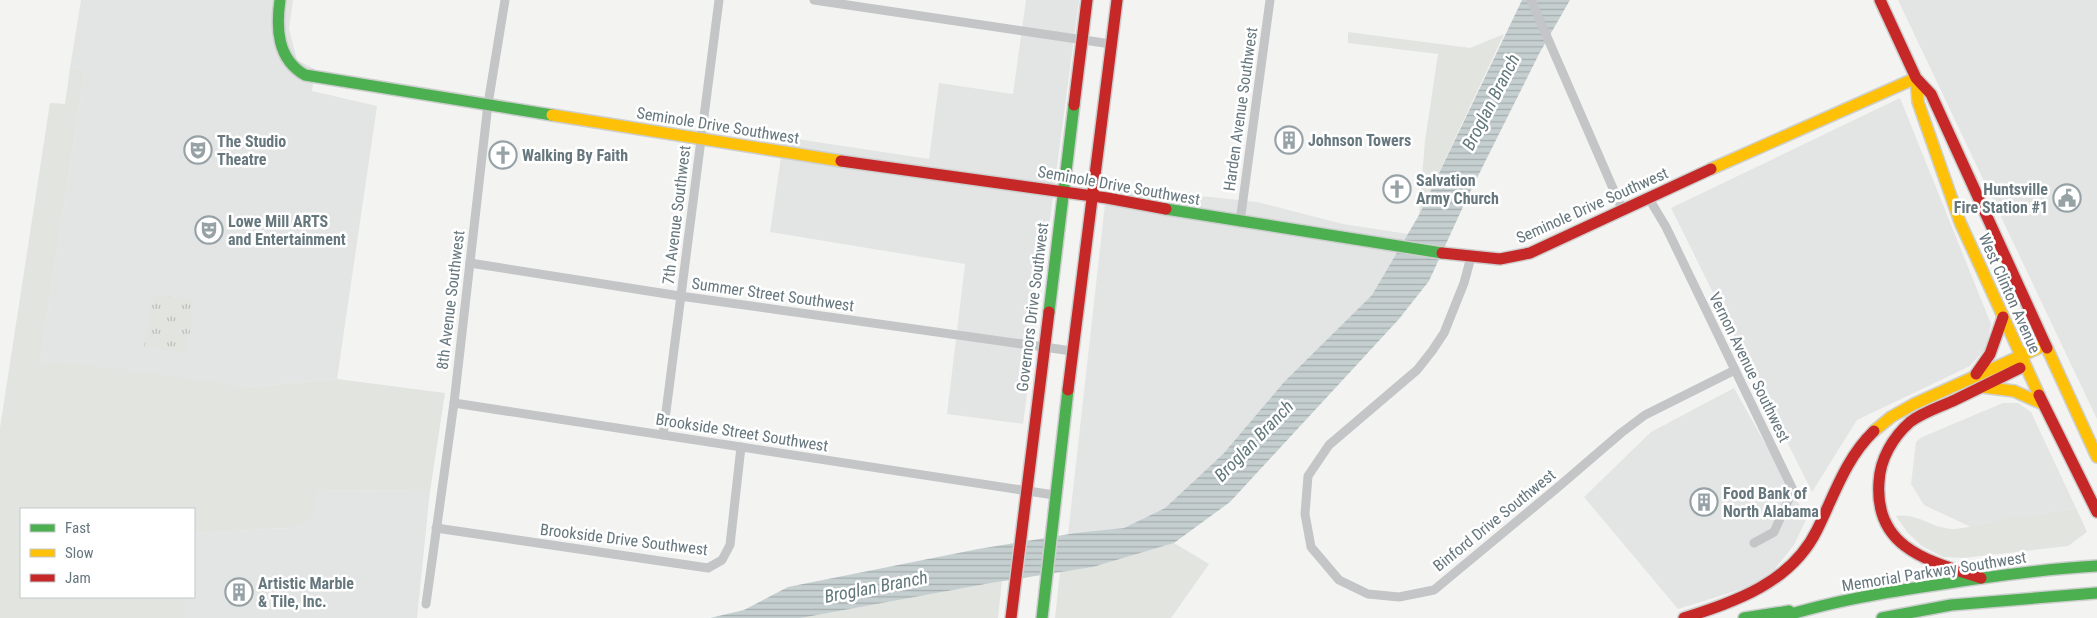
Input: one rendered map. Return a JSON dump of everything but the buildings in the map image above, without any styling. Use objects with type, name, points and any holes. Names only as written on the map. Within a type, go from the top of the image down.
[{"type":"main road","name":"Seminole Drive Southwest","points":[[280,0],[278,12],[282,51],[288,62],[303,74],[322,79],[888,168],[1091,196],[1240,222],[1471,257],[1513,257],[1536,251],[1622,209],[1756,150],[1841,109],[1916,78]]},
{"type":"main road","name":"Governors Drive Southwest","points":[[1011,618],[1087,0]]},
{"type":"main road","points":[[1042,618],[1054,495],[1116,0]]},
{"type":"main road","name":"West Clinton Avenue","points":[[1880,0],[1916,78],[1931,94],[2097,457]]},
{"type":"main road","name":"West Clinton Avenue","points":[[1916,78],[1918,102],[1960,222],[2043,404],[2096,507]]},
{"type":"main road","points":[[1973,378],[1987,363],[1992,354],[2003,317]]},
{"type":"main road","points":[[1684,618],[1746,596],[1782,574],[1801,555],[1812,540],[1846,465],[1871,434],[1893,416],[1918,401],[2047,350]]},
{"type":"main road","points":[[1981,578],[1931,562],[1901,545],[1884,527],[1880,516],[1877,492],[1880,468],[1890,446],[1904,429],[1919,417],[1980,387],[2023,361]]},
{"type":"main road","points":[[1980,387],[2014,390],[2043,404]]},
{"type":"main road","name":"Memorial Parkway Southwest","points":[[1778,618],[1806,609],[1903,590],[1981,578],[2072,567],[2097,566]]},
{"type":"main road","points":[[1882,618],[1952,605],[2097,593]]},
{"type":"main road","points":[[1924,618],[1952,605]]},
{"type":"main road","points":[[1744,618],[1806,609]]},
{"type":"street","name":"8th Avenue Southwest","points":[[426,604],[454,404],[488,104],[504,0]]},
{"type":"street","name":"7th Avenue Southwest","points":[[663,435],[719,0]]},
{"type":"street","points":[[814,0],[1111,44]]},
{"type":"street","name":"Harden Avenue Southwest","points":[[1240,222],[1270,0]]},
{"type":"street","points":[[1532,0],[1622,209]]},
{"type":"street","name":"Vernon Avenue Southwest","points":[[1648,197],[1666,227],[1793,490],[1774,532],[1754,543]]},
{"type":"street","name":"Binford Drive Southwest","points":[[1471,257],[1464,283],[1444,333],[1432,351],[1417,370],[1329,445],[1308,476],[1305,514],[1311,547],[1339,580],[1368,594],[1399,597],[1434,590],[1645,415],[1735,370]]},
{"type":"street","name":"Summer Street Southwest","points":[[470,263],[680,296],[1072,351]]},
{"type":"street","name":"Brookside Street Southwest","points":[[454,404],[1054,495]]},
{"type":"street","name":"Brookside Drive Southwest","points":[[436,528],[708,568],[722,560],[730,545],[741,447]]},
{"type":"shaded area","points":[[81,0],[293,0],[289,29],[297,60],[315,69],[312,91],[377,106],[337,379],[248,387],[40,362],[85,70],[70,68]]},
{"type":"shaded area","points":[[1026,0],[1079,0],[1023,424],[947,414],[965,264],[770,232],[784,137],[929,159],[939,83],[1013,94]]},
{"type":"shaded area","points":[[1898,0],[2097,0],[2097,419]]},
{"type":"shaded area","points":[[1900,98],[1991,324],[1986,348],[1970,366],[1857,420],[1812,492],[1671,208]]},
{"type":"shaded area","points":[[1107,186],[1257,202],[1343,224],[1408,234],[1372,295],[1284,382],[1223,454],[1165,508],[1124,528],[1068,535]]},
{"type":"shaded area","points":[[1734,388],[1807,518],[1794,545],[1774,570],[1751,586],[1678,609],[1584,497],[1651,432]]},
{"type":"shaded area","points":[[2003,403],[2018,403],[2031,412],[2076,508],[1988,522],[1971,527],[1924,505],[1911,484],[1916,442],[1922,437]]},
{"type":"shaded area","points":[[316,490],[430,491],[417,618],[183,618],[183,598],[195,598],[195,533],[289,528]]},
{"type":"green space","points":[[1348,32],[1470,48],[1504,34],[1419,215],[1425,141],[1438,54],[1348,43]]},
{"type":"green space","points":[[70,68],[85,70],[40,362],[74,363],[248,387],[337,379],[445,393],[430,491],[317,490],[311,521],[289,528],[195,533],[195,508],[20,508],[20,598],[183,598],[183,618],[0,618],[0,428],[50,103],[65,104]]},
{"type":"green space","points":[[153,294],[194,300],[187,353],[144,347]]},
{"type":"green space","points":[[2076,508],[2087,532],[2068,546],[1963,558],[1943,557],[1922,546],[1908,533],[1896,516],[1911,516],[1939,526],[1955,529]]},
{"type":"green space","points":[[1174,543],[1209,564],[1171,618],[1055,618],[1060,572],[1093,567]]},
{"type":"green space","points":[[1002,581],[998,618],[801,618],[991,583]]},
{"type":"water","name":"Broglan Branch","points":[[1522,0],[1570,0],[1539,54],[1467,198],[1429,281],[1399,319],[1230,502],[1174,543],[1093,567],[991,583],[801,618],[710,618],[744,610],[788,587],[978,549],[1076,533],[1124,528],[1165,508],[1223,454],[1284,382],[1372,295],[1419,215]]},
{"type":"traffic: fast","points":[[280,0],[278,21],[280,42],[289,60],[305,75],[552,115]]},
{"type":"traffic: fast","points":[[1049,312],[1074,105]]},
{"type":"traffic: fast","points":[[1166,209],[1442,253]]},
{"type":"traffic: fast","points":[[1042,618],[1068,390]]},
{"type":"traffic: fast","points":[[1778,618],[1839,602],[1900,590],[2019,573],[2097,566]]},
{"type":"traffic: fast","points":[[1882,618],[1951,605],[2097,593]]},
{"type":"traffic: fast","points":[[1744,618],[1789,611]]},
{"type":"traffic: slow","points":[[1711,169],[1916,78]]},
{"type":"traffic: slow","points":[[1916,78],[1918,102],[1960,222],[2039,395]]},
{"type":"traffic: slow","points":[[552,115],[841,161]]},
{"type":"traffic: slow","points":[[1874,431],[1891,417],[1914,404],[2045,345]]},
{"type":"traffic: slow","points":[[2047,348],[2097,457]]},
{"type":"traffic: slow","points":[[1982,387],[2014,391],[2043,404]]},
{"type":"traffic: jam","points":[[1074,105],[1087,0]]},
{"type":"traffic: jam","points":[[1068,390],[1117,0]]},
{"type":"traffic: jam","points":[[1880,0],[1916,78],[1931,94],[2047,348]]},
{"type":"traffic: jam","points":[[841,161],[1107,198],[1166,209]]},
{"type":"traffic: jam","points":[[1442,253],[1500,259],[1530,253],[1711,169]]},
{"type":"traffic: jam","points":[[1011,618],[1049,312]]},
{"type":"traffic: jam","points":[[1976,374],[1990,354],[2003,317]]},
{"type":"traffic: jam","points":[[1981,578],[1924,558],[1895,537],[1885,522],[1880,504],[1880,473],[1885,457],[1898,434],[1915,418],[2020,368]]},
{"type":"traffic: jam","points":[[2039,395],[2097,512]]},
{"type":"traffic: jam","points":[[1684,618],[1742,597],[1760,588],[1793,564],[1817,530],[1855,454],[1874,431]]},
{"type":"place","name":"Johnson Towers","points":[[1289,140]]},
{"type":"place","name":"The Studio Theatre","points":[[198,150]]},
{"type":"place","name":"Walking By Faith","points":[[503,155]]},
{"type":"place","name":"Salvation Army Church","points":[[1397,189]]},
{"type":"place","name":"Huntsville Fire Station #1","points":[[2067,198]]},
{"type":"place","name":"Lowe Mill ARTS and Entertainment","points":[[209,230]]},
{"type":"place","name":"Food Bank of North Alabama","points":[[1704,502]]},
{"type":"place","name":"Artistic Marble & Tile, Inc.","points":[[239,592]]}]
